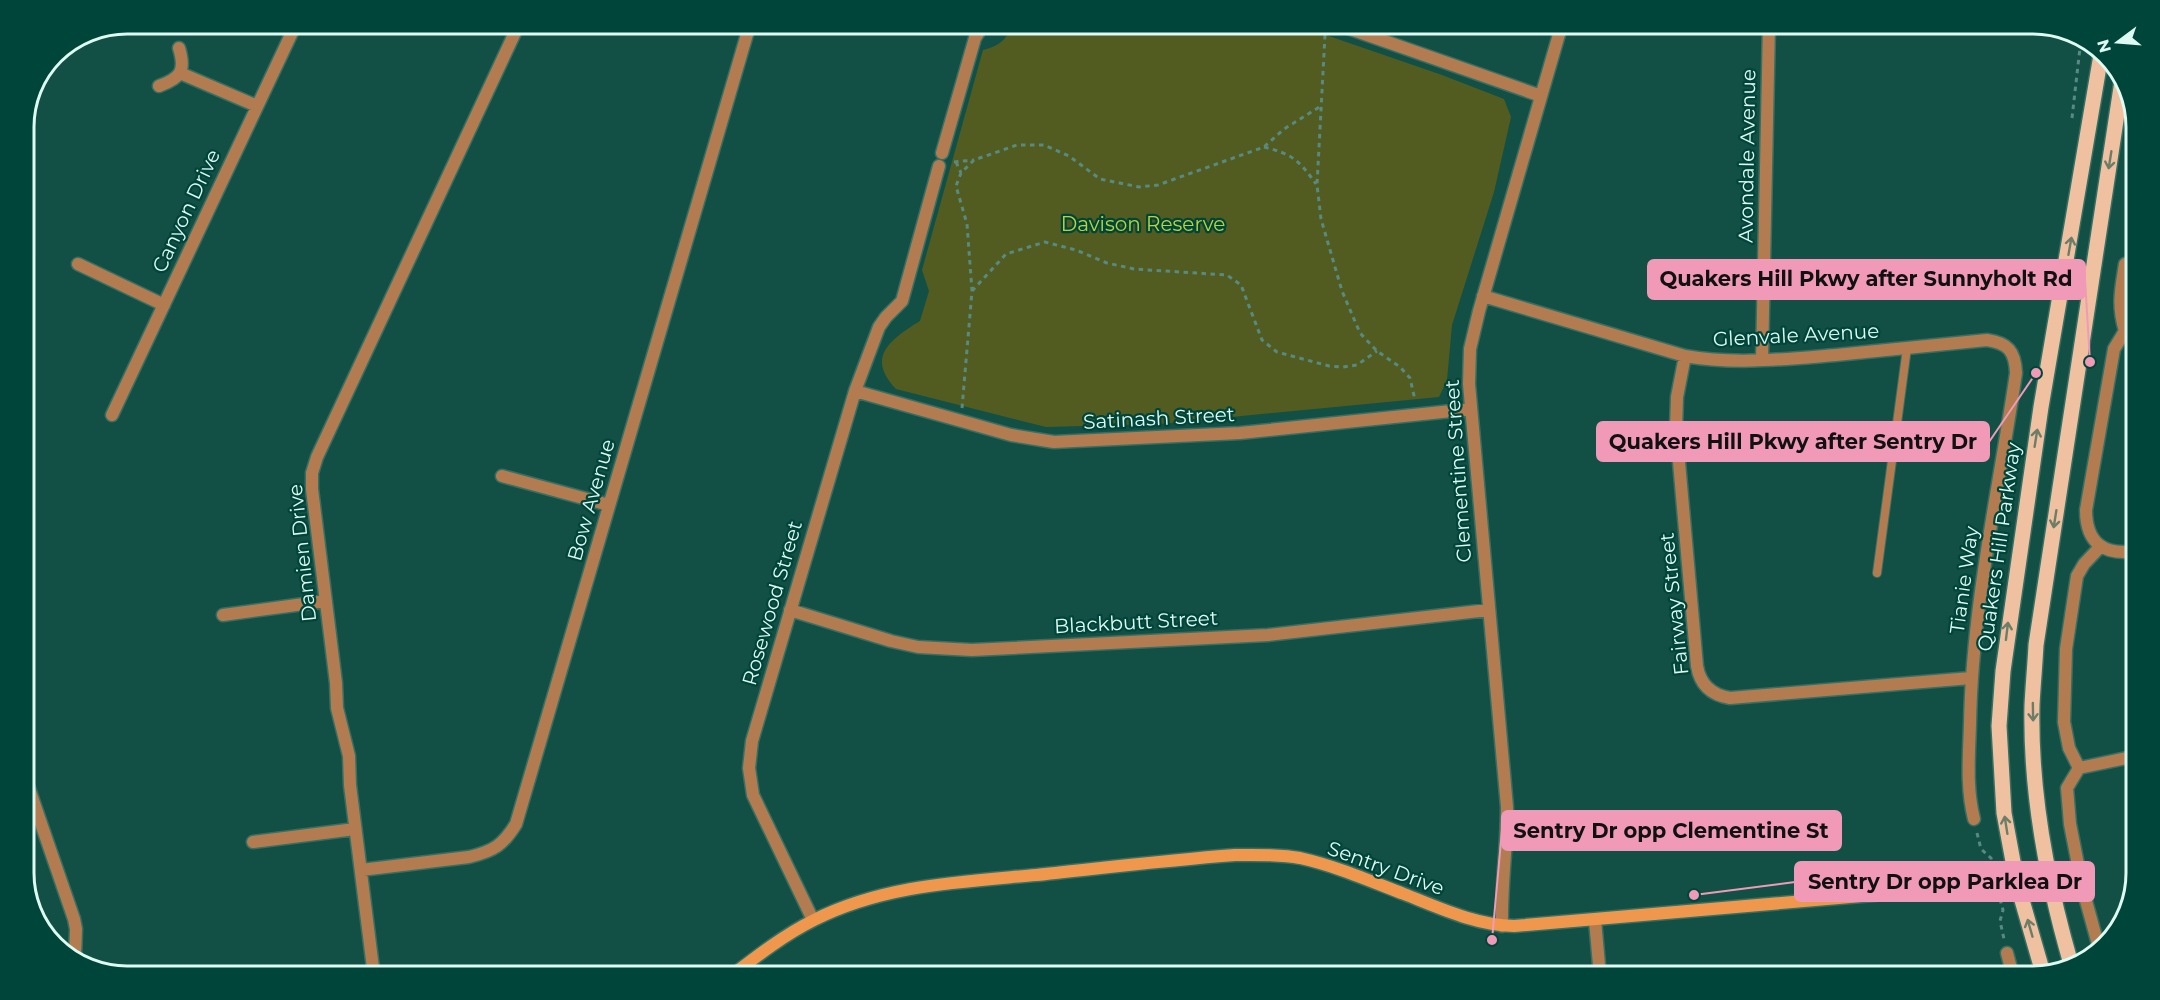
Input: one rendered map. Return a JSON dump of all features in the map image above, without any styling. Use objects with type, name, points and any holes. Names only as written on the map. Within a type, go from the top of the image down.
[{"type":"main road","name":"Quakers Hill Parkway","points":[[2041,965],[2017,883],[2004,813],[2000,726],[2002,672],[2041,407],[2071,240],[2097,72]]},
{"type":"main road","points":[[2069,958],[2055,909],[2040,831],[2032,706],[2036,645],[2120,95]]},
{"type":"street","name":"Canyon Drive","points":[[112,415],[291,35]]},
{"type":"street","name":"Damien Drive","points":[[373,965],[350,785],[349,756],[337,708],[312,489],[314,465],[514,35]]},
{"type":"street","name":"Bow Avenue","points":[[361,870],[469,857],[498,847],[516,824],[747,35]]},
{"type":"street","points":[[943,160],[977,35]]},
{"type":"street","points":[[1353,35],[1541,96]]},
{"type":"street","name":"Clementine Street","points":[[1502,926],[1507,807],[1471,409],[1470,349],[1559,35]]},
{"type":"street","name":"Avondale Avenue","points":[[1762,360],[1769,35]]},
{"type":"street","points":[[159,86],[171,82],[180,73],[183,60],[179,48]]},
{"type":"street","points":[[180,73],[257,106]]},
{"type":"street","name":"Rosewood Street","points":[[813,920],[753,795],[749,768],[752,741],[855,391],[879,327],[902,301],[943,160]]},
{"type":"street","points":[[78,264],[164,305]]},
{"type":"street","points":[[2125,264],[2119,301],[2120,316],[2125,322]]},
{"type":"street","name":"Glenvale Avenue","points":[[1484,296],[1685,356],[1721,361],[1762,360],[1987,340],[2010,348]]},
{"type":"street","points":[[2125,336],[2114,349],[2086,510],[2086,524],[2091,537],[2100,547],[2126,552]]},
{"type":"street","name":"Tianie Way","points":[[1974,819],[1968,792],[1971,678],[2016,372],[2010,348]]},
{"type":"street","name":"Fairway Street","points":[[1685,356],[1677,397],[1676,428],[1696,666],[1706,687],[1721,696],[1730,698],[1971,678]]},
{"type":"street","name":"Satinash Street","points":[[855,391],[1033,440],[1079,442],[1262,431],[1471,409]]},
{"type":"street","points":[[502,476],[609,505]]},
{"type":"street","points":[[2079,768],[2069,748],[2064,723],[2066,649],[2077,576],[2084,564],[2100,547]]},
{"type":"street","points":[[223,615],[326,601]]},
{"type":"street","name":"Blackbutt Street","points":[[790,610],[909,645],[943,650],[972,650],[1268,635],[1488,610]]},
{"type":"street","points":[[2097,939],[2083,890],[2070,824],[2067,788],[2079,768],[2126,758]]},
{"type":"street","points":[[35,806],[74,919],[75,949]]},
{"type":"street","points":[[253,842],[356,829]]},
{"type":"street","name":"Sentry Drive","points":[[745,965],[766,949],[813,920],[867,899],[917,887],[1198,858],[1269,855],[1298,858],[1336,868],[1454,914],[1502,926],[1527,926],[2049,880]]},
{"type":"street","points":[[1595,920],[1599,965]]},
{"type":"street","points":[[2007,953],[2010,965]]},
{"type":"lane","points":[[1877,573],[1907,348]]},
{"type":"path","points":[[1330,35],[1322,106],[1317,185],[1321,219],[1342,291],[1360,333],[1377,351],[1410,378],[1418,414]]},
{"type":"path","points":[[2072,118],[2080,48]]},
{"type":"path","points":[[943,160],[956,162],[974,160],[1017,145],[1044,145],[1069,156],[1100,179],[1138,187],[1158,185],[1264,147],[1284,129],[1322,106]]},
{"type":"path","points":[[1264,147],[1286,152],[1304,166],[1317,185]]},
{"type":"path","points":[[961,421],[972,291],[967,224],[956,186],[961,173],[974,160]]},
{"type":"path","points":[[956,162],[961,173]]},
{"type":"path","points":[[972,291],[1006,254],[1045,242],[1076,250],[1107,263],[1134,269],[1227,275],[1241,285],[1262,340],[1277,352],[1329,366],[1343,367],[1358,365],[1377,351]]},
{"type":"green space","name":"Davison Reserve","points":[[1007,35],[1326,35],[1504,99],[1511,117],[1494,192],[1452,325],[1447,380],[1439,397],[1159,424],[1046,427],[896,389],[887,378],[882,358],[891,342],[920,321],[929,291],[922,270],[983,50],[1002,42]]},
{"type":"place","name":"Quakers Hill Pkwy after Sunnyholt Rd","points":[[2090,362]]},
{"type":"place","name":"Quakers Hill Pkwy after Sentry Dr","points":[[2036,373]]},
{"type":"place","name":"Sentry Dr opp Parklea Dr","points":[[1694,895]]},
{"type":"place","name":"Sentry Dr opp Clementine St","points":[[1492,940]]}]
